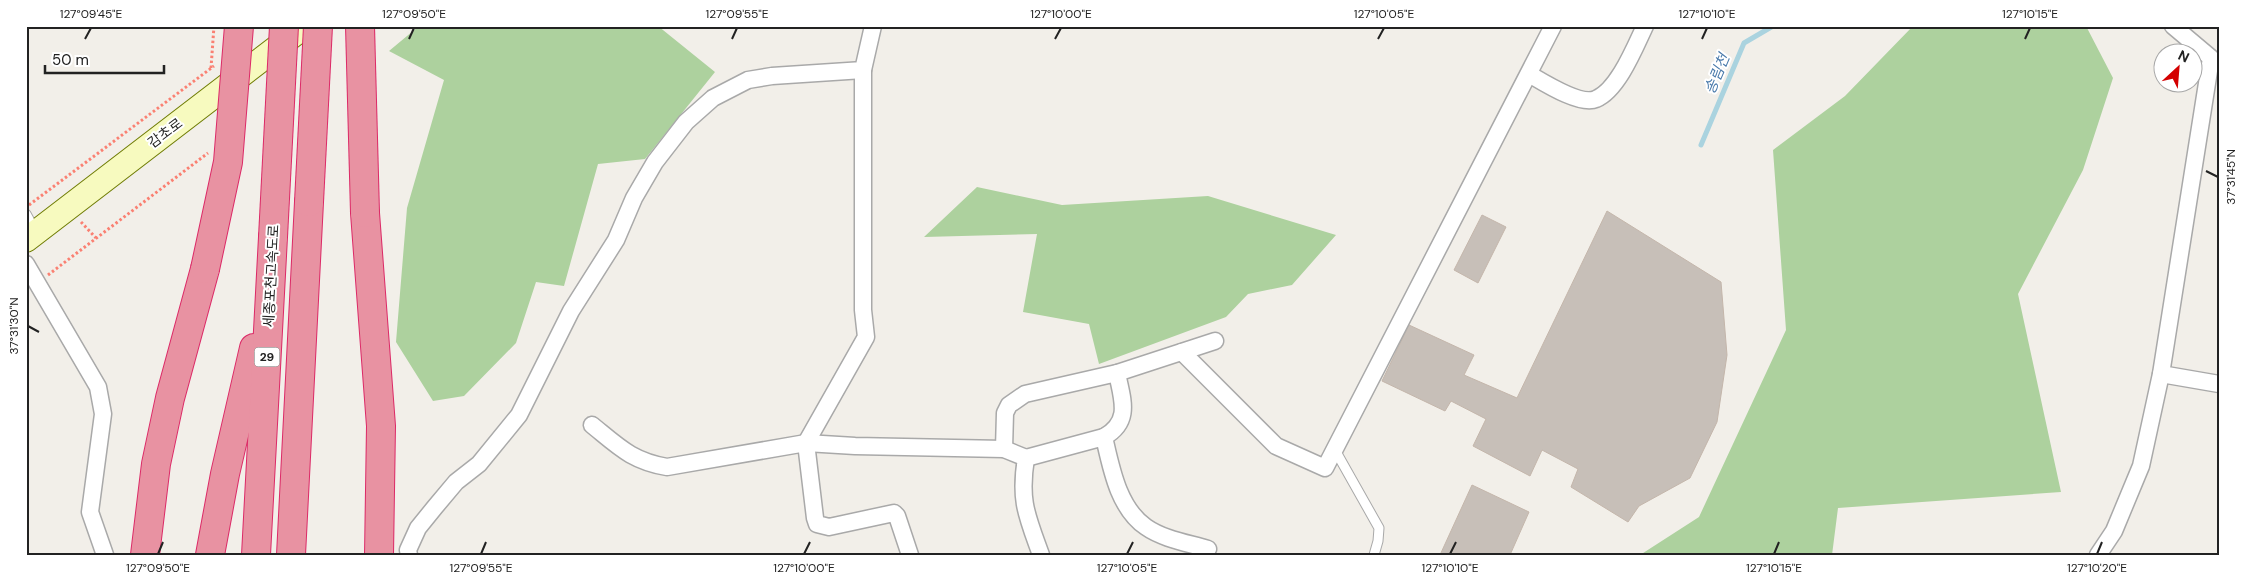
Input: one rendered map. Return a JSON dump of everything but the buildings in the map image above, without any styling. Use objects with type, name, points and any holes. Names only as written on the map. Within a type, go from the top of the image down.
[{"type":"highway","points":[[145,555],[156,464],[170,398],[205,269],[228,162],[239,26]]},
{"type":"highway","name":"세종포천고속도로","points":[[256,555],[284,26]]},
{"type":"highway","points":[[291,555],[318,26]]},
{"type":"highway","points":[[360,26],[365,213],[381,426],[379,555]]},
{"type":"highway","points":[[210,555],[225,474],[271,276]]},
{"type":"main road","name":"감초로","points":[[30,229],[210,99],[305,26]]},
{"type":"street","points":[[873,26],[863,70],[863,310],[866,337],[806,443],[815,518],[818,524],[829,527],[894,513],[897,516],[910,555]]},
{"type":"street","points":[[1182,352],[1276,446],[1325,468],[1553,26]]},
{"type":"street","points":[[1529,74],[1558,90],[1582,99],[1595,100],[1608,90],[1616,80],[1645,26]]},
{"type":"street","points":[[2098,555],[2114,531],[2140,466],[2161,374],[2211,58],[2173,26]]},
{"type":"street","points":[[409,555],[408,550],[418,528],[435,506],[456,482],[479,464],[519,416],[571,311],[616,240],[634,198],[655,162],[686,122],[713,98],[748,80],[772,76],[863,70]]},
{"type":"street","points":[[26,264],[98,387],[103,414],[90,512],[105,555]]},
{"type":"street","points":[[1004,449],[1005,413],[1009,405],[1016,398],[1025,394],[1117,374],[1215,341]]},
{"type":"street","points":[[592,425],[630,456],[648,464],[667,466],[806,443],[855,446],[1004,449],[1026,458],[1104,437],[1115,431],[1119,426],[1124,406],[1117,374]]},
{"type":"street","points":[[2161,374],[2219,384]]},
{"type":"street","points":[[1104,437],[1116,482],[1131,512],[1146,527],[1170,538],[1208,549]]},
{"type":"street","points":[[1026,458],[1022,481],[1023,498],[1041,555]]},
{"type":"lane","points":[[1335,450],[1379,528],[1374,555]]},
{"type":"path","points":[[210,99],[214,26]]},
{"type":"path","points":[[26,207],[219,62]]},
{"type":"path","points":[[37,283],[213,150]]},
{"type":"green space","points":[[419,26],[658,26],[715,72],[645,159],[598,164],[564,286],[536,282],[516,343],[464,396],[433,401],[396,342],[407,208],[444,80],[389,51]]},
{"type":"green space","points":[[1913,26],[2086,26],[2113,78],[2083,170],[2018,294],[2061,492],[1838,508],[1832,555],[1640,555],[1699,517],[1786,330],[1773,150],[1845,96]]},
{"type":"green space","points":[[977,187],[1062,205],[1208,196],[1336,235],[1292,285],[1248,294],[1226,317],[1099,364],[1089,324],[1023,312],[1037,234],[924,237]]},
{"type":"waterway","name":"송림천","points":[[1701,145],[1744,43],[1773,26]]}]
